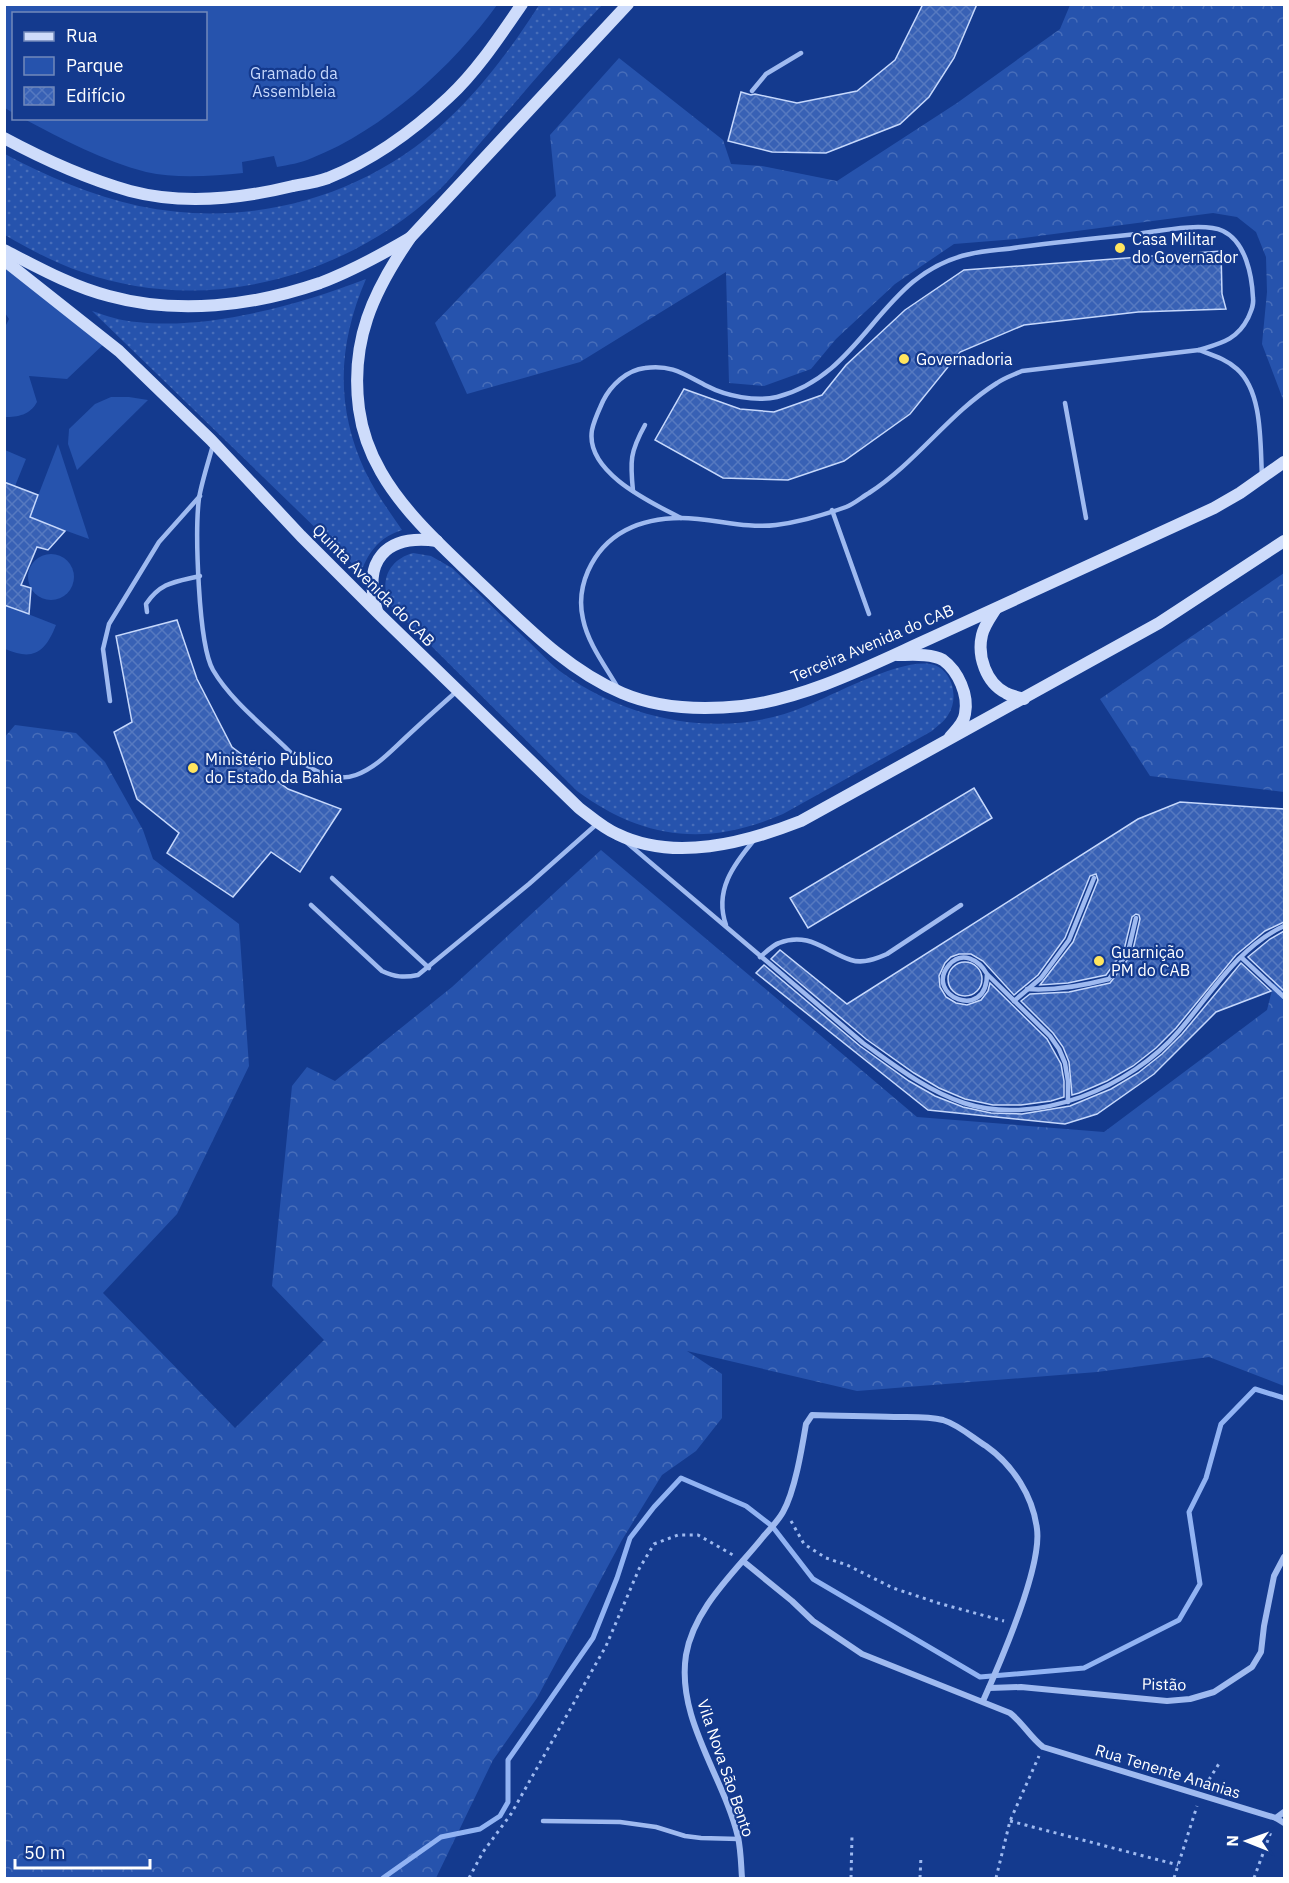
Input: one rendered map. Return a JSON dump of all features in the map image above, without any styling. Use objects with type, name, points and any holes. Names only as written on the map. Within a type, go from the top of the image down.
[{"type":"main road","points":[[4,138],[40,157],[131,191],[185,200],[277,190],[327,178],[358,164],[410,130],[451,96],[487,54],[522,4]]},
{"type":"main road","points":[[4,250],[107,296],[164,305],[227,305],[321,282],[371,260],[410,238],[628,4]]},
{"type":"main road","name":"Terceira Avenida do CAB","points":[[410,238],[384,277],[371,303],[363,329],[357,380],[358,400],[366,440],[381,472],[398,497],[437,541],[542,641],[595,679],[621,693],[646,701],[673,706],[742,706],[785,698],[818,686],[995,610],[1214,508],[1262,479],[1284,462]]},
{"type":"main road","name":"Quinta Avenida do CAB","points":[[4,260],[119,351],[214,443],[301,536],[457,691],[579,808],[598,823],[616,834],[635,841],[671,848],[719,844],[757,837]]},
{"type":"main road","points":[[378,613],[371,586],[372,574],[383,554],[400,542],[423,539],[437,541]]},
{"type":"main road","points":[[757,837],[801,821],[1024,699],[1159,623],[1284,541]]},
{"type":"main road","points":[[995,610],[982,634],[982,662],[990,679],[998,688],[1006,694],[1024,699]]},
{"type":"main road","points":[[893,655],[921,655],[941,659],[952,669],[963,686],[966,701],[965,714],[959,728],[943,744]]},
{"type":"street","name":"Vila Nova São Bento","points":[[742,1878],[739,1839],[688,1701],[684,1677],[687,1652],[700,1618],[725,1581],[782,1514],[788,1500],[806,1424],[812,1415],[920,1417],[944,1420],[994,1452],[1011,1468],[1023,1486],[1033,1508],[1038,1530],[1036,1554],[1015,1623]]},
{"type":"street","name":"Pistão","points":[[989,1688],[1043,1689],[1167,1701],[1190,1699],[1214,1692],[1252,1667],[1261,1652],[1274,1576],[1284,1557]]},
{"type":"street","points":[[743,1561],[792,1600],[813,1621],[862,1654],[1010,1713],[1020,1721],[1032,1739],[1043,1747]]},
{"type":"street","points":[[983,1701],[1015,1623]]},
{"type":"street","name":"Rua Tenente Ananias","points":[[1043,1747],[1284,1822]]},
{"type":"street","points":[[1276,1818],[1284,1812]]},
{"type":"lane","points":[[752,91],[765,74],[801,53]]},
{"type":"lane","points":[[621,693],[591,642],[583,621],[580,602],[583,583],[592,561],[604,545],[622,531],[645,522],[681,518],[742,525],[775,525],[812,519],[848,506],[889,480],[968,404],[998,382],[1022,371],[1199,350],[1237,335],[1244,326],[1254,302],[1247,263],[1238,244],[1222,230],[1197,228],[1063,241],[969,254],[936,266],[914,280],[848,353],[822,377],[799,390],[774,398],[752,398],[710,388],[680,370],[645,368],[628,373],[606,396],[597,414],[591,432],[594,452],[608,472],[633,491],[681,518]]},
{"type":"lane","points":[[1199,350],[1226,361],[1238,370],[1250,389],[1259,415],[1262,479]]},
{"type":"lane","points":[[1065,403],[1086,518]]},
{"type":"lane","points":[[633,491],[630,462],[635,442],[645,425]]},
{"type":"lane","points":[[214,443],[200,496],[198,527],[204,640],[212,668],[234,696],[304,765],[324,774],[341,777],[355,776],[371,767],[457,691]]},
{"type":"lane","points":[[110,701],[103,649],[109,624],[159,542],[200,496]]},
{"type":"lane","points":[[832,510],[869,614]]},
{"type":"lane","points":[[147,612],[146,604],[155,591],[169,583],[200,576]]},
{"type":"lane","points":[[311,905],[382,971],[394,977],[405,978],[418,975],[561,857],[598,823]]},
{"type":"lane","points":[[616,834],[760,957],[863,1042],[904,1072],[935,1091],[965,1104],[1001,1110],[1035,1108],[1068,1102],[1098,1091],[1154,1056],[1178,1033],[1214,987],[1242,958],[1270,933],[1284,926]]},
{"type":"lane","points":[[727,928],[722,915],[723,886],[736,863],[757,837]]},
{"type":"lane","points":[[332,878],[429,968]]},
{"type":"lane","points":[[1014,1001],[1041,978],[1069,940],[1094,878]]},
{"type":"lane","points":[[760,957],[778,943],[802,940],[817,942],[851,960],[863,962],[875,960],[961,905]]},
{"type":"lane","points":[[1027,989],[1051,991],[1083,986],[1109,978],[1128,952],[1136,918]]},
{"type":"lane","points":[[987,974],[987,984],[976,999],[963,1002],[952,997],[945,989],[943,981],[945,971],[951,962],[962,957],[973,958],[981,964],[987,974],[1050,1036],[1059,1049],[1065,1063],[1068,1102]]},
{"type":"lane","points":[[1242,958],[1284,996]]},
{"type":"lane","points":[[543,1821],[620,1822],[656,1827],[685,1836],[739,1839]]},
{"type":"path","points":[[788,1500],[790,1518],[796,1532],[804,1544],[815,1552],[893,1588],[938,1603],[1015,1623]]},
{"type":"path","points":[[469,1878],[483,1852],[512,1814],[606,1646],[639,1569],[654,1544],[678,1535],[698,1535],[743,1561]]},
{"type":"path","points":[[996,1878],[1010,1821],[1043,1747]]},
{"type":"path","points":[[1174,1878],[1200,1796],[1220,1762]]},
{"type":"path","points":[[1254,1878],[1276,1818]]},
{"type":"path","points":[[1010,1821],[1178,1865]]},
{"type":"path","points":[[851,1878],[852,1836]]},
{"type":"path","points":[[920,1878],[921,1856]]},
{"type":"green space","name":"Gramado da Assembleia","points":[[5,4],[497,5],[460,51],[415,94],[365,131],[339,146],[308,160],[290,165],[277,167],[274,156],[242,162],[243,173],[170,176],[146,172],[84,149],[26,120],[207,120],[207,12],[12,12],[12,112],[5,108]]},
{"type":"green space","points":[[1177,4],[1181,6],[1184,4],[1284,5],[1284,402],[1262,344],[1267,292],[1266,257],[1256,232],[1237,217],[1213,213],[1016,239],[954,244],[895,284],[836,339],[811,369],[764,386],[729,383],[726,272],[580,362],[467,394],[435,323],[556,196],[550,135],[619,58],[723,140],[731,164],[762,166],[837,181],[957,103],[1060,29],[1070,5]]},
{"type":"green space","points":[[539,5],[602,5],[437,192],[400,222],[359,247],[316,267],[270,281],[224,289],[176,290],[129,285],[82,272],[42,255],[5,235],[5,154],[53,177],[104,197],[139,206],[180,212],[222,213],[263,210],[303,201],[342,188],[379,170],[414,148],[446,121],[496,66]]},
{"type":"green space","points":[[4,262],[106,342],[67,379],[29,376],[37,402],[31,410],[23,414],[5,417],[4,329],[9,319],[5,313]]},
{"type":"green space","points":[[366,279],[350,327],[345,351],[345,399],[355,447],[365,471],[402,530],[387,537],[376,546],[361,572],[92,311],[114,318],[165,324],[223,319],[312,298]]},
{"type":"green space","points":[[111,397],[148,400],[77,470],[68,444],[69,429],[95,404]]},
{"type":"green space","points":[[58,444],[89,539],[39,521],[26,527]]},
{"type":"green space","points":[[5,450],[26,459],[15,486],[5,482]]},
{"type":"green space","points":[[413,553],[431,556],[452,568],[564,674],[591,691],[650,715],[713,724],[745,722],[776,716],[806,706],[885,672],[917,664],[938,666],[949,677],[953,692],[952,708],[945,719],[932,731],[783,814],[728,831],[702,834],[652,829],[627,820],[577,791],[390,605],[385,588],[388,573],[397,561]]},
{"type":"green space","points":[[51,554],[67,561],[74,577],[67,593],[51,600],[35,593],[28,577],[35,561]]},
{"type":"green space","points":[[1284,573],[1284,792],[1150,776],[1100,699]]},
{"type":"green space","points":[[4,596],[5,605],[56,625],[52,635],[37,652],[23,654],[5,649]]},
{"type":"green space","points":[[15,725],[76,733],[105,762],[143,830],[153,859],[239,924],[249,1066],[177,1214],[103,1293],[235,1428],[324,1340],[272,1286],[292,1086],[307,1067],[335,1081],[452,987],[601,850],[917,1117],[1104,1132],[1267,1010],[1284,943],[1284,1386],[1209,1357],[1097,1372],[857,1391],[687,1351],[722,1374],[722,1418],[696,1451],[662,1475],[622,1540],[537,1698],[493,1760],[436,1878],[5,1878],[4,738]]},
{"type":"building","points":[[923,4],[977,4],[954,58],[929,97],[900,124],[826,153],[772,152],[728,141],[741,92],[797,103],[857,91],[895,60]]},
{"type":"building","name":"Governadoria","points":[[1221,251],[1222,294],[1226,309],[1138,312],[1024,325],[960,352],[910,414],[844,461],[788,480],[723,478],[655,440],[684,389],[740,409],[774,412],[822,395],[846,365],[905,310],[964,270]]},
{"type":"building","points":[[4,482],[38,495],[30,517],[65,531],[48,550],[37,547],[21,585],[31,588],[29,614],[4,605]]},
{"type":"building","name":"Ministério Público do Estado da Bahia","points":[[177,620],[197,679],[232,747],[288,789],[341,809],[300,872],[271,852],[233,897],[167,853],[179,833],[137,799],[114,732],[132,722],[116,636]]},
{"type":"building","points":[[974,788],[992,818],[808,928],[790,898]]},
{"type":"building","name":"Guarnição PM do CAB","points":[[1180,802],[1284,809],[1284,922],[1265,931],[1236,955],[1176,1028],[1156,1048],[1133,1066],[1079,1093],[1072,1095],[1069,1062],[1063,1047],[1053,1033],[1021,1001],[1030,994],[1069,992],[1110,983],[1132,954],[1140,919],[1136,914],[1132,917],[1124,950],[1106,975],[1068,983],[1040,985],[1073,942],[1098,880],[1096,874],[1090,876],[1065,938],[1038,975],[1014,995],[983,961],[971,954],[951,957],[945,963],[939,976],[940,987],[946,997],[956,1003],[967,1005],[981,1000],[988,991],[990,983],[1047,1039],[1061,1064],[1064,1081],[1064,1097],[1051,1101],[1021,1105],[993,1105],[965,1099],[939,1088],[866,1039],[771,959],[780,950],[847,1004],[1138,819]]},
{"type":"building","points":[[1284,931],[1284,991],[1248,957]]},
{"type":"building","points":[[965,962],[977,967],[982,979],[977,991],[965,996],[953,991],[948,979],[953,967]]},
{"type":"building","points":[[1241,963],[1271,991],[1216,1012],[1154,1074],[1097,1114],[1065,1124],[928,1110],[756,973],[764,965],[860,1046],[909,1081],[935,1096],[963,1107],[991,1113],[1022,1114],[1070,1106],[1111,1089],[1138,1073],[1182,1034]]},
{"type":"waterway","points":[[383,1878],[441,1837],[480,1829],[500,1816],[508,1802],[508,1760],[593,1638],[630,1538],[681,1478],[746,1506],[772,1526],[813,1579],[980,1677],[1084,1668],[1179,1620],[1200,1584],[1189,1512],[1206,1478],[1221,1424],[1255,1389],[1284,1398]]},
{"type":"place","name":"Casa Militar do Governador","points":[[1120,248]]},
{"type":"place","name":"Governadoria","points":[[904,359]]},
{"type":"place","name":"Ministério Público do Estado da Bahia","points":[[193,768]]},
{"type":"place","name":"Guarnição PM do CAB","points":[[1099,961]]}]
